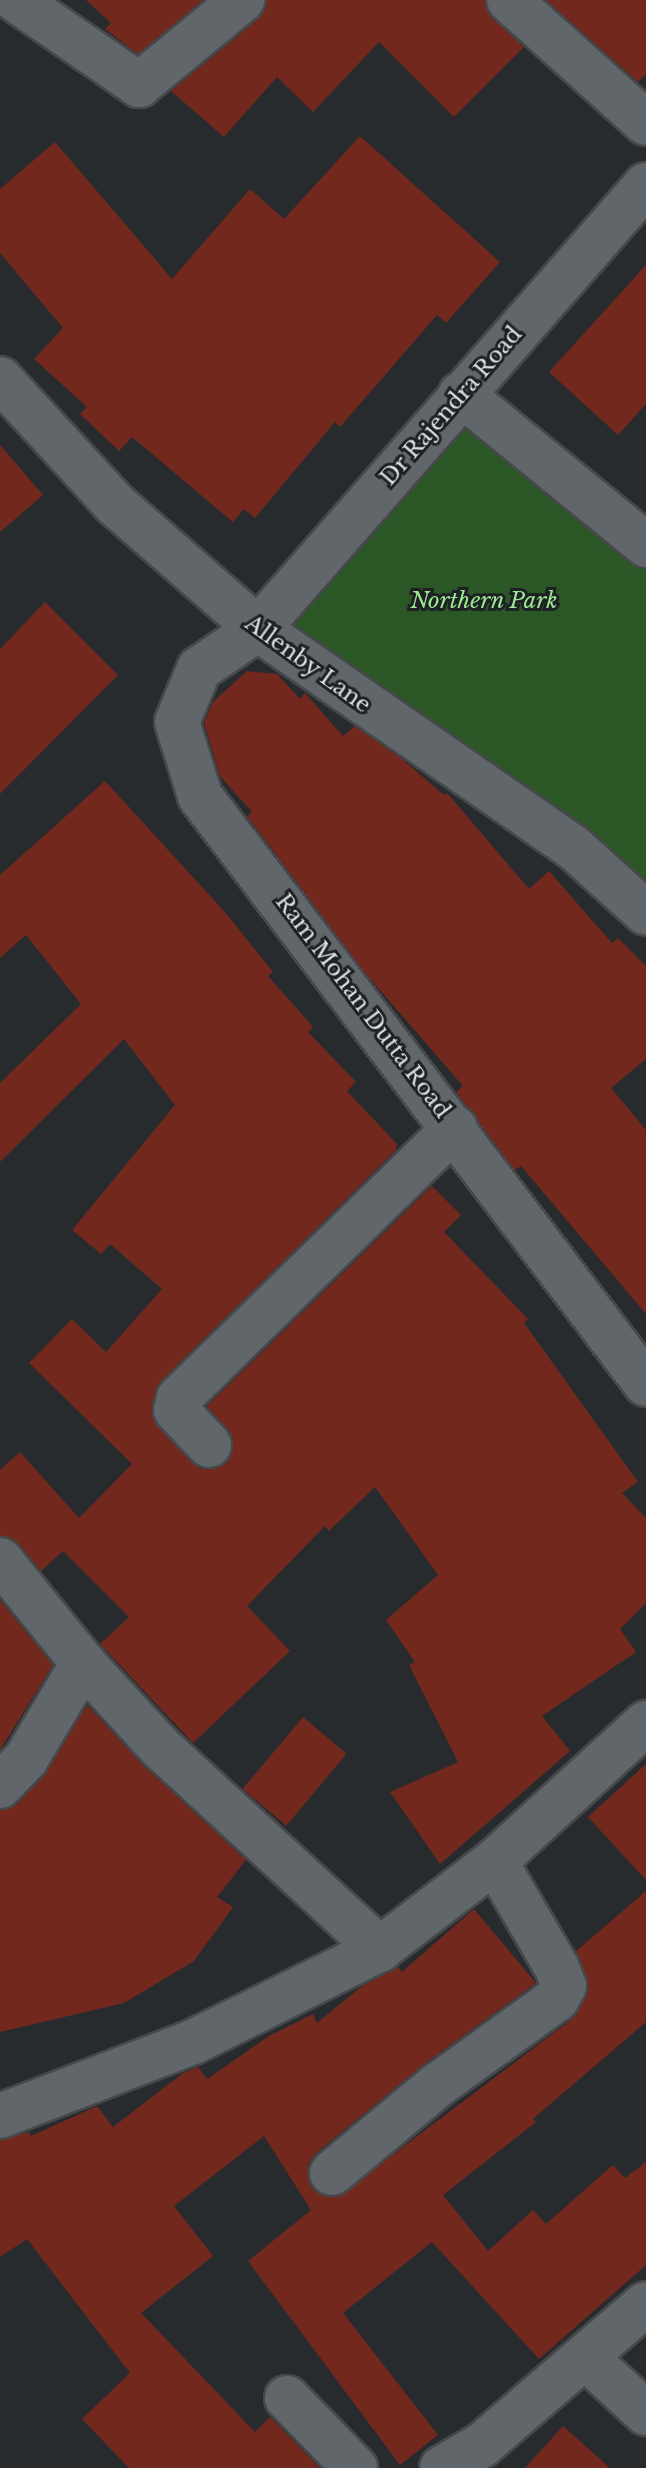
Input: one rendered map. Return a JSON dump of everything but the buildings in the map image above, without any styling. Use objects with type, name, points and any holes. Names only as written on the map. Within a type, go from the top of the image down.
[{"type":"street","points":[[16,0],[139,85],[242,0]]},
{"type":"street","points":[[509,0],[646,123]]},
{"type":"street","name":"Dr Rajendra Road","points":[[258,629],[646,185]]},
{"type":"street","name":"Allenby Lane","points":[[0,379],[116,505],[258,629],[573,847],[646,913]]},
{"type":"street","points":[[461,394],[646,545]]},
{"type":"street","name":"Ram Mohan Dutta Road","points":[[258,629],[199,669],[177,722],[200,796],[455,1128],[646,1384]]},
{"type":"street","points":[[209,1445],[176,1410],[179,1398],[455,1128]]},
{"type":"street","points":[[0,1560],[83,1663],[160,1747],[380,1949]]},
{"type":"street","points":[[0,1786],[26,1759],[83,1663]]},
{"type":"street","points":[[0,2116],[193,2042],[380,1949],[495,1861],[646,1723]]},
{"type":"street","points":[[332,2173],[439,2084],[557,1999],[564,1986],[557,1968],[495,1861]]},
{"type":"street","points":[[442,2468],[482,2445],[646,2304]]},
{"type":"street","points":[[585,2357],[646,2413]]},
{"type":"street","points":[[287,2398],[355,2468]]},
{"type":"green space","name":"Northern Park","points":[[463,408],[646,552],[646,894],[278,628]]}]
